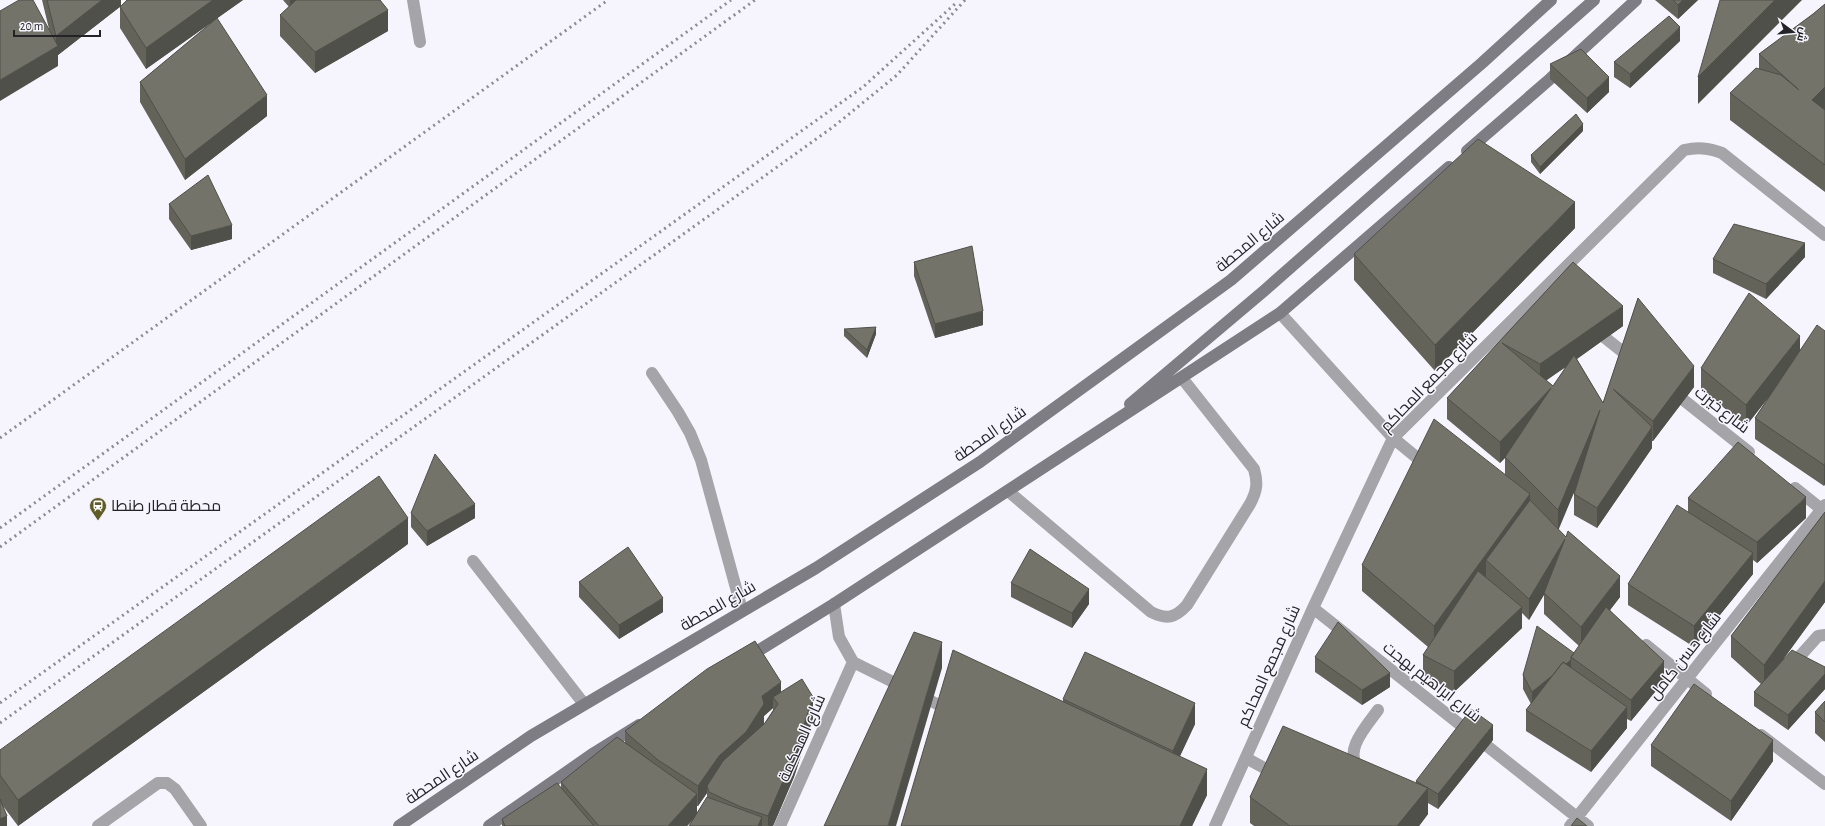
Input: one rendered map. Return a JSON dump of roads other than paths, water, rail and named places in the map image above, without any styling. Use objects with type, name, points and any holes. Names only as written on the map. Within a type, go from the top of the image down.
[{"type":"main road","name":"شارع المحطة","points":[[399,826],[531,736],[742,610],[816,568],[980,462],[1231,280],[1476,69],[1551,0]]},
{"type":"main road","points":[[1093,436],[1265,290],[1594,0]]},
{"type":"main road","points":[[740,662],[834,604],[1280,313],[1550,79],[1636,0]]},
{"type":"main road","points":[[489,826],[594,753],[647,720]]},
{"type":"street","points":[[413,0],[420,42]]},
{"type":"street","name":"شارع مجمع المحاكم","points":[[1215,826],[1313,608],[1393,438],[1684,150],[1710,148],[1722,153],[1825,235]]},
{"type":"street","points":[[1543,288],[1555,298]]},
{"type":"street","points":[[1280,313],[1393,438],[1436,473]]},
{"type":"street","points":[[1586,323],[1642,367]]},
{"type":"street","points":[[652,373],[690,433],[701,460],[742,610]]},
{"type":"street","points":[[1008,491],[1151,612],[1160,617],[1171,617],[1180,613],[1187,605],[1250,504],[1256,493],[1257,481],[1254,469],[1182,378]]},
{"type":"street","name":"شارع خيرت","points":[[1661,382],[1760,460]]},
{"type":"street","points":[[1785,480],[1824,509]]},
{"type":"street","name":"شارع حسن كامل","points":[[1574,822],[1824,509]]},
{"type":"street","points":[[473,561],[584,704]]},
{"type":"street","points":[[834,604],[839,637],[853,662],[959,714]]},
{"type":"street","name":"شارع ابراهيم بهجت","points":[[1313,608],[1460,724],[1574,822],[1588,826]]},
{"type":"street","points":[[1792,665],[1818,636],[1825,635]]},
{"type":"street","points":[[1638,639],[1718,703]]},
{"type":"street","name":"شارع المحكمة","points":[[780,826],[853,662]]},
{"type":"street","points":[[1370,776],[1357,767],[1353,759],[1353,750],[1378,710]]},
{"type":"street","points":[[1451,737],[1460,724]]},
{"type":"street","points":[[1750,727],[1825,784]]},
{"type":"street","points":[[1246,758],[1286,780]]},
{"type":"street","points":[[98,826],[158,783],[167,783],[175,789],[201,826]]},
{"type":"railway","points":[[0,438],[608,0]]},
{"type":"railway","points":[[0,528],[731,0]]},
{"type":"railway","points":[[0,547],[755,0]]},
{"type":"railway","points":[[0,723],[833,127],[897,75],[965,0]]},
{"type":"railway","points":[[0,703],[863,87],[956,3]]},
{"type":"place","name":"محطة قطار طنطا","points":[[98,521]]}]
